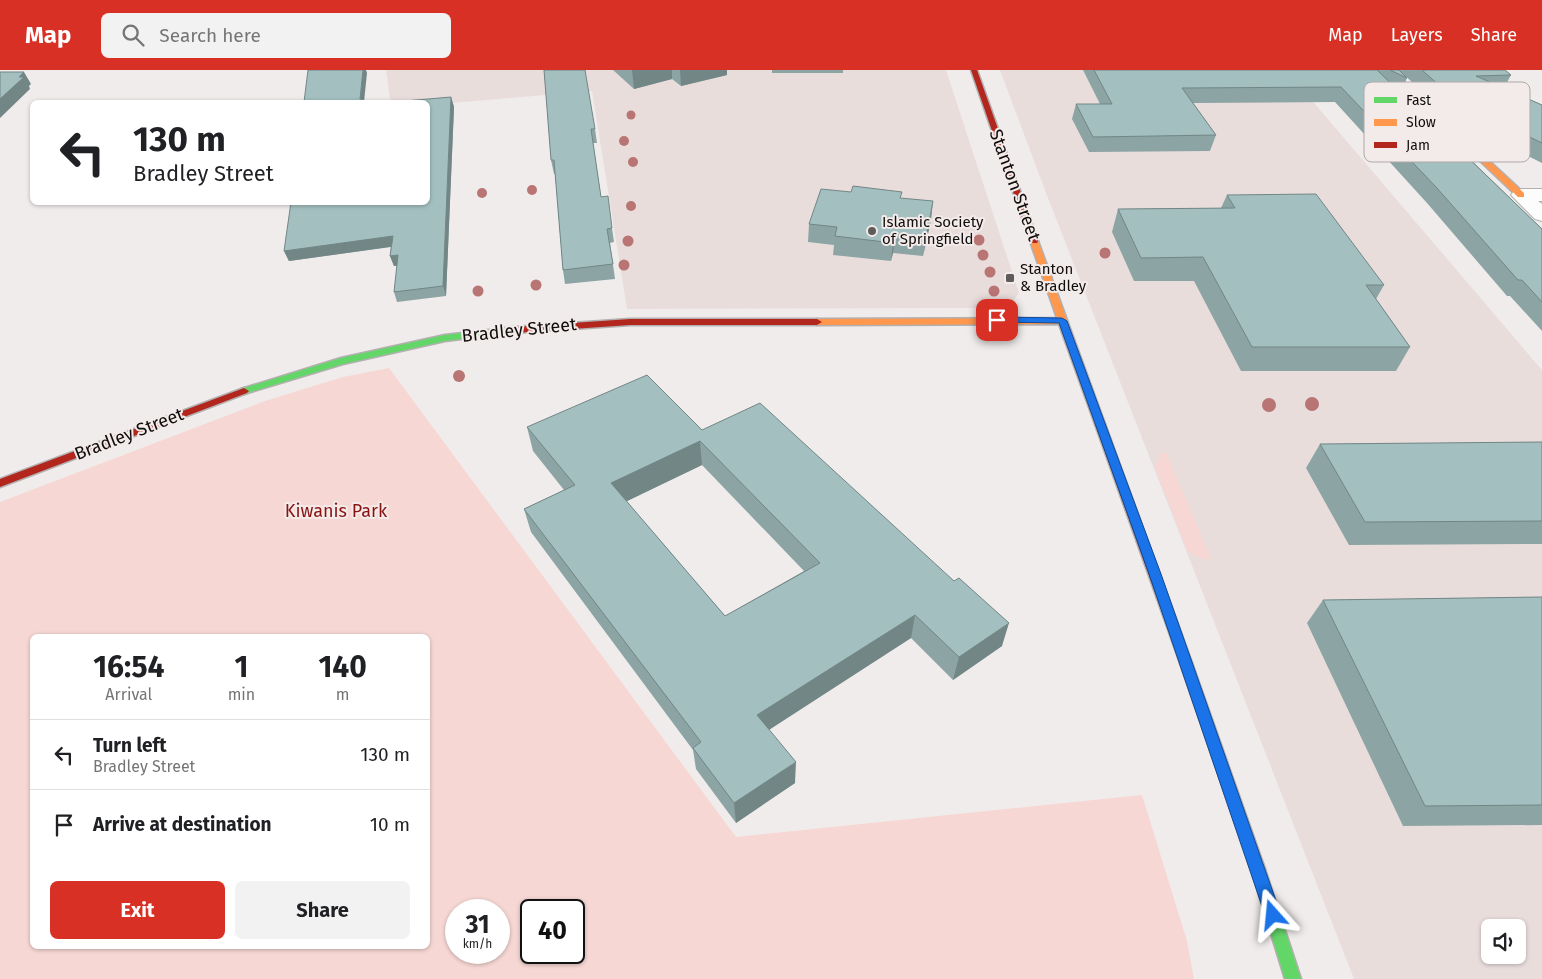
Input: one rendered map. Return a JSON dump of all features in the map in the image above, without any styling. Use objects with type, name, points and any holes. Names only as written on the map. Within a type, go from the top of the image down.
[{"type":"street","name":"Stanton Street","points":[[974,70],[1062,321],[1155,574],[1268,899],[1293,979]]},
{"type":"street","points":[[1387,70],[1400,82]]},
{"type":"street","points":[[1486,162],[1542,215]]},
{"type":"street","points":[[1521,195],[1542,194]]},
{"type":"street","name":"Bradley Street","points":[[0,483],[229,396],[341,361],[446,338],[566,325],[630,322],[1062,321]]},
{"type":"shaded area","points":[[386,70],[946,70],[1019,293],[1011,304],[999,307],[627,309],[592,91],[430,105],[430,100],[390,99]]},
{"type":"shaded area","points":[[1000,70],[1286,70],[1542,370],[1542,979],[1354,979],[1046,193]]},
{"type":"green space","name":"Kiwanis Park","points":[[389,368],[736,837],[1142,795],[1187,941],[1194,979],[0,979],[0,502],[265,401],[343,377]]},
{"type":"green space","points":[[1166,452],[1211,559],[1203,559],[1188,552],[1155,467],[1161,454]]},
{"type":"building","points":[[308,70],[363,70],[360,99],[363,100],[304,100]]},
{"type":"building","points":[[544,70],[585,70],[595,129],[591,129],[601,197],[608,196],[612,228],[607,229],[613,264],[563,270],[554,160],[551,160]]},
{"type":"building","points":[[1094,70],[1377,70],[1389,82],[1364,82],[1364,111],[1341,87],[1182,88],[1216,135],[1093,137],[1076,104],[1112,104]]},
{"type":"building","points":[[1390,70],[1399,70],[1407,78]]},
{"type":"building","points":[[1422,70],[1505,70],[1511,75],[1476,76],[1490,82],[1435,82]]},
{"type":"building","points":[[0,72],[24,72],[19,77],[24,77],[0,99]]},
{"type":"building","points":[[451,97],[443,286],[394,292],[398,255],[390,256],[393,236],[284,251],[291,205],[430,205],[430,100],[416,100]]},
{"type":"building","points":[[1530,100],[1542,105],[1542,143],[1530,137]]},
{"type":"building","points":[[1412,162],[1472,162],[1542,229],[1542,302],[1522,280],[1518,280]]},
{"type":"building","points":[[853,186],[902,192],[900,198],[933,201],[926,238],[895,234],[893,243],[835,236],[837,227],[809,224],[821,189],[851,192]]},
{"type":"building","points":[[1316,194],[1384,285],[1366,285],[1410,347],[1252,347],[1203,257],[1141,258],[1118,209],[1235,208],[1227,195]]},
{"type":"building","points":[[647,375],[702,430],[760,403],[954,581],[959,578],[1009,623],[959,657],[915,615],[757,715],[796,762],[734,803],[693,748],[701,742],[524,509],[575,485],[527,427]],"holes":[[[700,441],[820,563],[725,616],[611,483]]]},
{"type":"building","points":[[1542,442],[1542,521],[1365,522],[1320,444]]},
{"type":"building","points":[[1542,597],[1542,805],[1425,806],[1323,600]]},
{"type":"traffic: fast","points":[[244,391],[341,361],[445,338],[514,330]]},
{"type":"traffic: fast","points":[[1258,869],[1293,979]]},
{"type":"traffic: slow","points":[[1387,70],[1400,82]]},
{"type":"traffic: slow","points":[[1486,162],[1521,195]]},
{"type":"traffic: slow","points":[[1034,241],[1100,424]]},
{"type":"traffic: slow","points":[[817,322],[1062,321]]},
{"type":"traffic: slow","points":[[1186,663],[1258,869]]},
{"type":"traffic: jam","points":[[974,70],[1034,241]]},
{"type":"traffic: jam","points":[[514,330],[630,322],[817,322]]},
{"type":"traffic: jam","points":[[0,483],[244,391]]},
{"type":"traffic: jam","points":[[1100,424],[1186,663]]},
{"type":"place","name":"Islamic Society of Springfield","points":[[872,231]]},
{"type":"place","name":"Stanton & Bradley","points":[[1010,278]]},
{"type":"route","points":[[997,320],[1062,321],[1106,435],[1273,915]]}]
